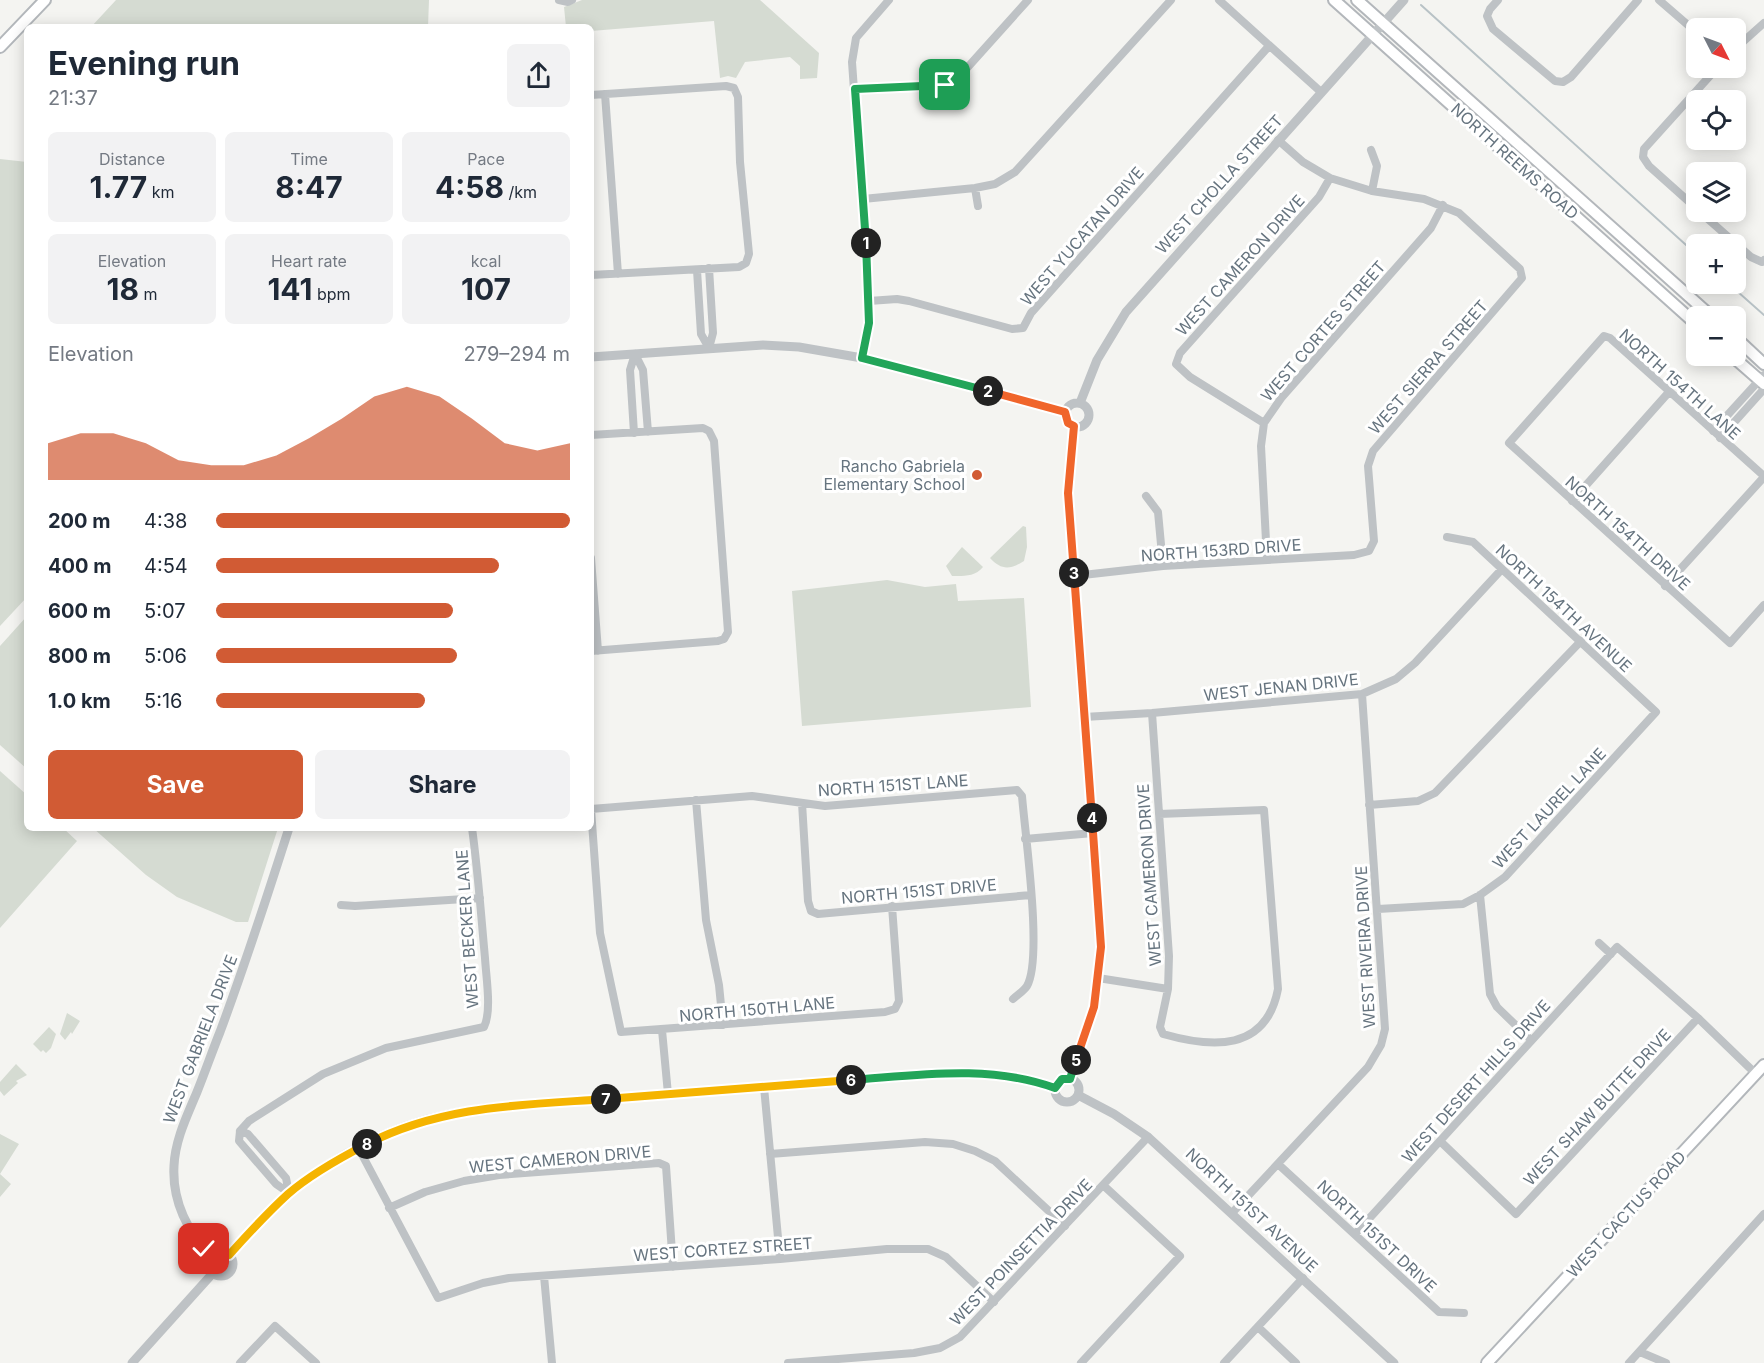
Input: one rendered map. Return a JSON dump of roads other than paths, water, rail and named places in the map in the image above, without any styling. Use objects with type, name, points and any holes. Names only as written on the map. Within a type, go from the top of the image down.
[{"type":"main road","points":[[0,47],[45,0]]},
{"type":"main road","name":"NORTH REEMS ROAD","points":[[1334,0],[1686,315]]},
{"type":"main road","name":"NORTH REEMS ROAD","points":[[1357,0],[1700,306]]},
{"type":"main road","points":[[1746,347],[1764,364]]},
{"type":"main road","points":[[1744,366],[1763,382]]},
{"type":"main road","name":"WEST CACTUS ROAD","points":[[1487,1363],[1764,1065]]},
{"type":"street","points":[[559,0],[568,2],[572,0]]},
{"type":"street","points":[[862,358],[869,323],[869,301],[852,62],[856,38],[889,0]]},
{"type":"street","points":[[855,89],[945,85],[958,78],[1028,0]]},
{"type":"street","points":[[863,199],[975,188],[995,184],[1015,172],[1170,0]]},
{"type":"street","points":[[1219,0],[1321,92]]},
{"type":"street","name":"WEST CHOLLA STREET","points":[[1080,403],[1097,360],[1126,312],[1404,0]]},
{"type":"street","points":[[1498,0],[1487,16],[1493,29],[1555,81],[1563,82],[1571,77],[1638,0]]},
{"type":"street","points":[[1659,0],[1686,23]]},
{"type":"street","points":[[1746,39],[1764,23]]},
{"type":"street","name":"WEST YUCATAN DRIVE","points":[[869,301],[897,299],[1012,329],[1023,328],[1031,313],[1269,46]]},
{"type":"street","points":[[1686,199],[1642,157],[1644,149],[1708,78]]},
{"type":"street","points":[[594,95],[726,86],[734,88],[738,97],[740,162],[749,254],[746,262],[739,267],[594,275]]},
{"type":"street","points":[[605,94],[618,274]]},
{"type":"street","points":[[1278,140],[1303,162],[1330,178],[1372,190],[1424,199],[1443,205]]},
{"type":"street","points":[[1371,150],[1377,166],[1372,190]]},
{"type":"street","name":"WEST CAMERON DRIVE","points":[[1264,423],[1180,370],[1176,364],[1180,353],[1319,197],[1330,178]]},
{"type":"street","points":[[975,188],[978,206]]},
{"type":"street","name":"WEST SIERRA STREET","points":[[1369,551],[1374,541],[1368,466],[1373,451],[1522,278],[1520,269],[1459,213],[1443,205]]},
{"type":"street","name":"WEST CORTES STREET","points":[[1267,560],[1261,446],[1264,423],[1282,397],[1431,228],[1443,205]]},
{"type":"street","points":[[1711,222],[1751,257],[1762,262],[1764,260]]},
{"type":"street","points":[[709,268],[713,333],[709,348]]},
{"type":"street","points":[[697,270],[701,334],[709,348]]},
{"type":"street","points":[[699,310],[712,309]]},
{"type":"street","name":"NORTH 154TH LANE","points":[[1509,443],[1604,336],[1610,338],[1764,477]]},
{"type":"street","points":[[594,357],[780,345],[818,349],[862,358],[1065,412]]},
{"type":"street","points":[[635,354],[643,370],[648,432]]},
{"type":"street","points":[[634,433],[630,370],[635,354]]},
{"type":"street","points":[[1713,431],[1763,382]]},
{"type":"street","points":[[1720,438],[1763,382]]},
{"type":"street","points":[[1572,501],[1669,392]]},
{"type":"street","points":[[1080,403],[1087,408],[1089,416],[1082,426],[1074,426],[1068,423],[1065,412],[1069,405],[1080,403]]},
{"type":"street","points":[[1070,1079],[1094,1007],[1101,947],[1068,493],[1074,426]]},
{"type":"street","points":[[594,435],[703,428],[709,431],[714,441],[728,632],[724,639],[718,641],[594,651]]},
{"type":"street","name":"NORTH 154TH DRIVE","points":[[1509,443],[1730,643],[1764,604]]},
{"type":"street","points":[[1665,586],[1764,477]]},
{"type":"street","points":[[1146,496],[1158,512],[1163,566]]},
{"type":"street","name":"NORTH 154TH AVENUE","points":[[1447,537],[1473,542],[1656,712]]},
{"type":"street","name":"NORTH 153RD DRIVE","points":[[1074,576],[1163,566],[1354,555],[1369,551]]},
{"type":"street","name":"WEST JENAN DRIVE","points":[[1084,717],[1362,694],[1396,679],[1415,663],[1502,569]]},
{"type":"street","points":[[1369,805],[1418,801],[1435,793],[1451,779],[1581,641]]},
{"type":"street","name":"WEST RIVEIRA DRIVE","points":[[1232,1213],[1368,1067],[1381,1045],[1385,1029],[1362,694]]},
{"type":"street","name":"WEST LAUREL LANE","points":[[1378,909],[1463,904],[1480,895],[1505,877],[1656,712]]},
{"type":"street","name":"WEST CAMERON DRIVE","points":[[1152,713],[1159,814],[1169,956],[1168,989],[1160,1027],[1163,1034],[1176,1038],[1222,1043],[1241,1040],[1262,1026],[1276,1001],[1278,989],[1264,810],[1159,814]]},
{"type":"street","name":"NORTH 151ST LANE","points":[[594,809],[752,796],[825,806],[1017,790],[1022,796],[1026,839]]},
{"type":"street","points":[[696,800],[705,920],[719,985],[723,1025]]},
{"type":"street","name":"NORTH 151ST DRIVE","points":[[802,803],[808,901],[811,911],[818,914],[1031,895]]},
{"type":"street","name":"WEST GABRIELA DRIVE","points":[[211,1257],[194,1236],[178,1204],[174,1180],[175,1151],[259,924],[287,831]]},
{"type":"street","name":"WEST BECKER LANE","points":[[289,1193],[286,1178],[248,1134],[240,1131],[249,1121],[323,1074],[386,1048],[484,1028],[487,1021],[487,987],[472,831]]},
{"type":"street","name":"NORTH 150TH LANE","points":[[593,831],[600,933],[621,1032],[885,1012],[895,1009],[899,1001],[892,906]]},
{"type":"street","points":[[1013,999],[1026,987],[1034,962],[1026,839],[1093,833]]},
{"type":"street","points":[[1480,895],[1490,994],[1497,1007],[1531,1040]]},
{"type":"street","points":[[341,905],[480,898]]},
{"type":"street","points":[[1599,943],[1611,954]]},
{"type":"street","name":"WEST DESERT HILLS DRIVE","points":[[1355,1234],[1617,947],[1698,1018]]},
{"type":"street","points":[[1098,978],[1168,989]]},
{"type":"street","points":[[1698,1018],[1756,1074]]},
{"type":"street","name":"WEST SHAW BUTTE DRIVE","points":[[1440,1140],[1516,1214],[1698,1018]]},
{"type":"street","points":[[663,1030],[668,1094]]},
{"type":"street","points":[[229,1255],[289,1193],[343,1157],[408,1126],[443,1115],[486,1108],[968,1072],[1006,1075],[1055,1088]]},
{"type":"street","points":[[1062,1079],[1070,1079],[1076,1083],[1078,1095],[1073,1101],[1065,1102],[1056,1096],[1055,1088],[1062,1079]]},
{"type":"street","points":[[764,1087],[780,1259]]},
{"type":"street","name":"NORTH 151ST AVENUE","points":[[1078,1095],[1114,1113],[1148,1137],[1394,1363]]},
{"type":"street","name":"WEST POINSETTIA DRIVE","points":[[788,1363],[914,1353],[940,1348],[960,1337],[1148,1137]]},
{"type":"street","points":[[770,1154],[925,1142],[953,1144],[995,1161],[1065,1226]]},
{"type":"street","points":[[359,1149],[389,1208]]},
{"type":"street","name":"WEST CAMERON DRIVE","points":[[389,1208],[425,1192],[464,1181],[499,1175],[659,1163],[666,1166],[673,1267]]},
{"type":"street","name":"NORTH 151ST DRIVE","points":[[1278,1164],[1439,1312],[1464,1313]]},
{"type":"street","points":[[1082,1363],[1180,1256],[1103,1185]]},
{"type":"street","name":"WEST CORTEZ STREET","points":[[389,1208],[438,1298],[483,1283],[509,1278],[887,1249],[928,1249],[946,1257],[994,1302]]},
{"type":"street","points":[[1629,1363],[1764,1214]]},
{"type":"street","points":[[213,1273],[209,1266],[211,1257],[219,1252],[229,1255]]},
{"type":"street","points":[[213,1273],[225,1275],[231,1270],[232,1262],[229,1255]]},
{"type":"street","points":[[132,1363],[213,1273]]},
{"type":"street","points":[[544,1276],[552,1363]]},
{"type":"street","points":[[1224,1363],[1304,1278]]},
{"type":"street","points":[[240,1363],[275,1326],[316,1363]]},
{"type":"street","points":[[1258,1327],[1296,1363]]},
{"type":"street","points":[[1640,1352],[1666,1363]]},
{"type":"waterway","points":[[1421,5],[1686,245]]},
{"type":"waterway","points":[[1740,294],[1764,315]]},
{"type":"place","name":"Rancho Gabriela Elementary School","points":[[977,475]]}]
